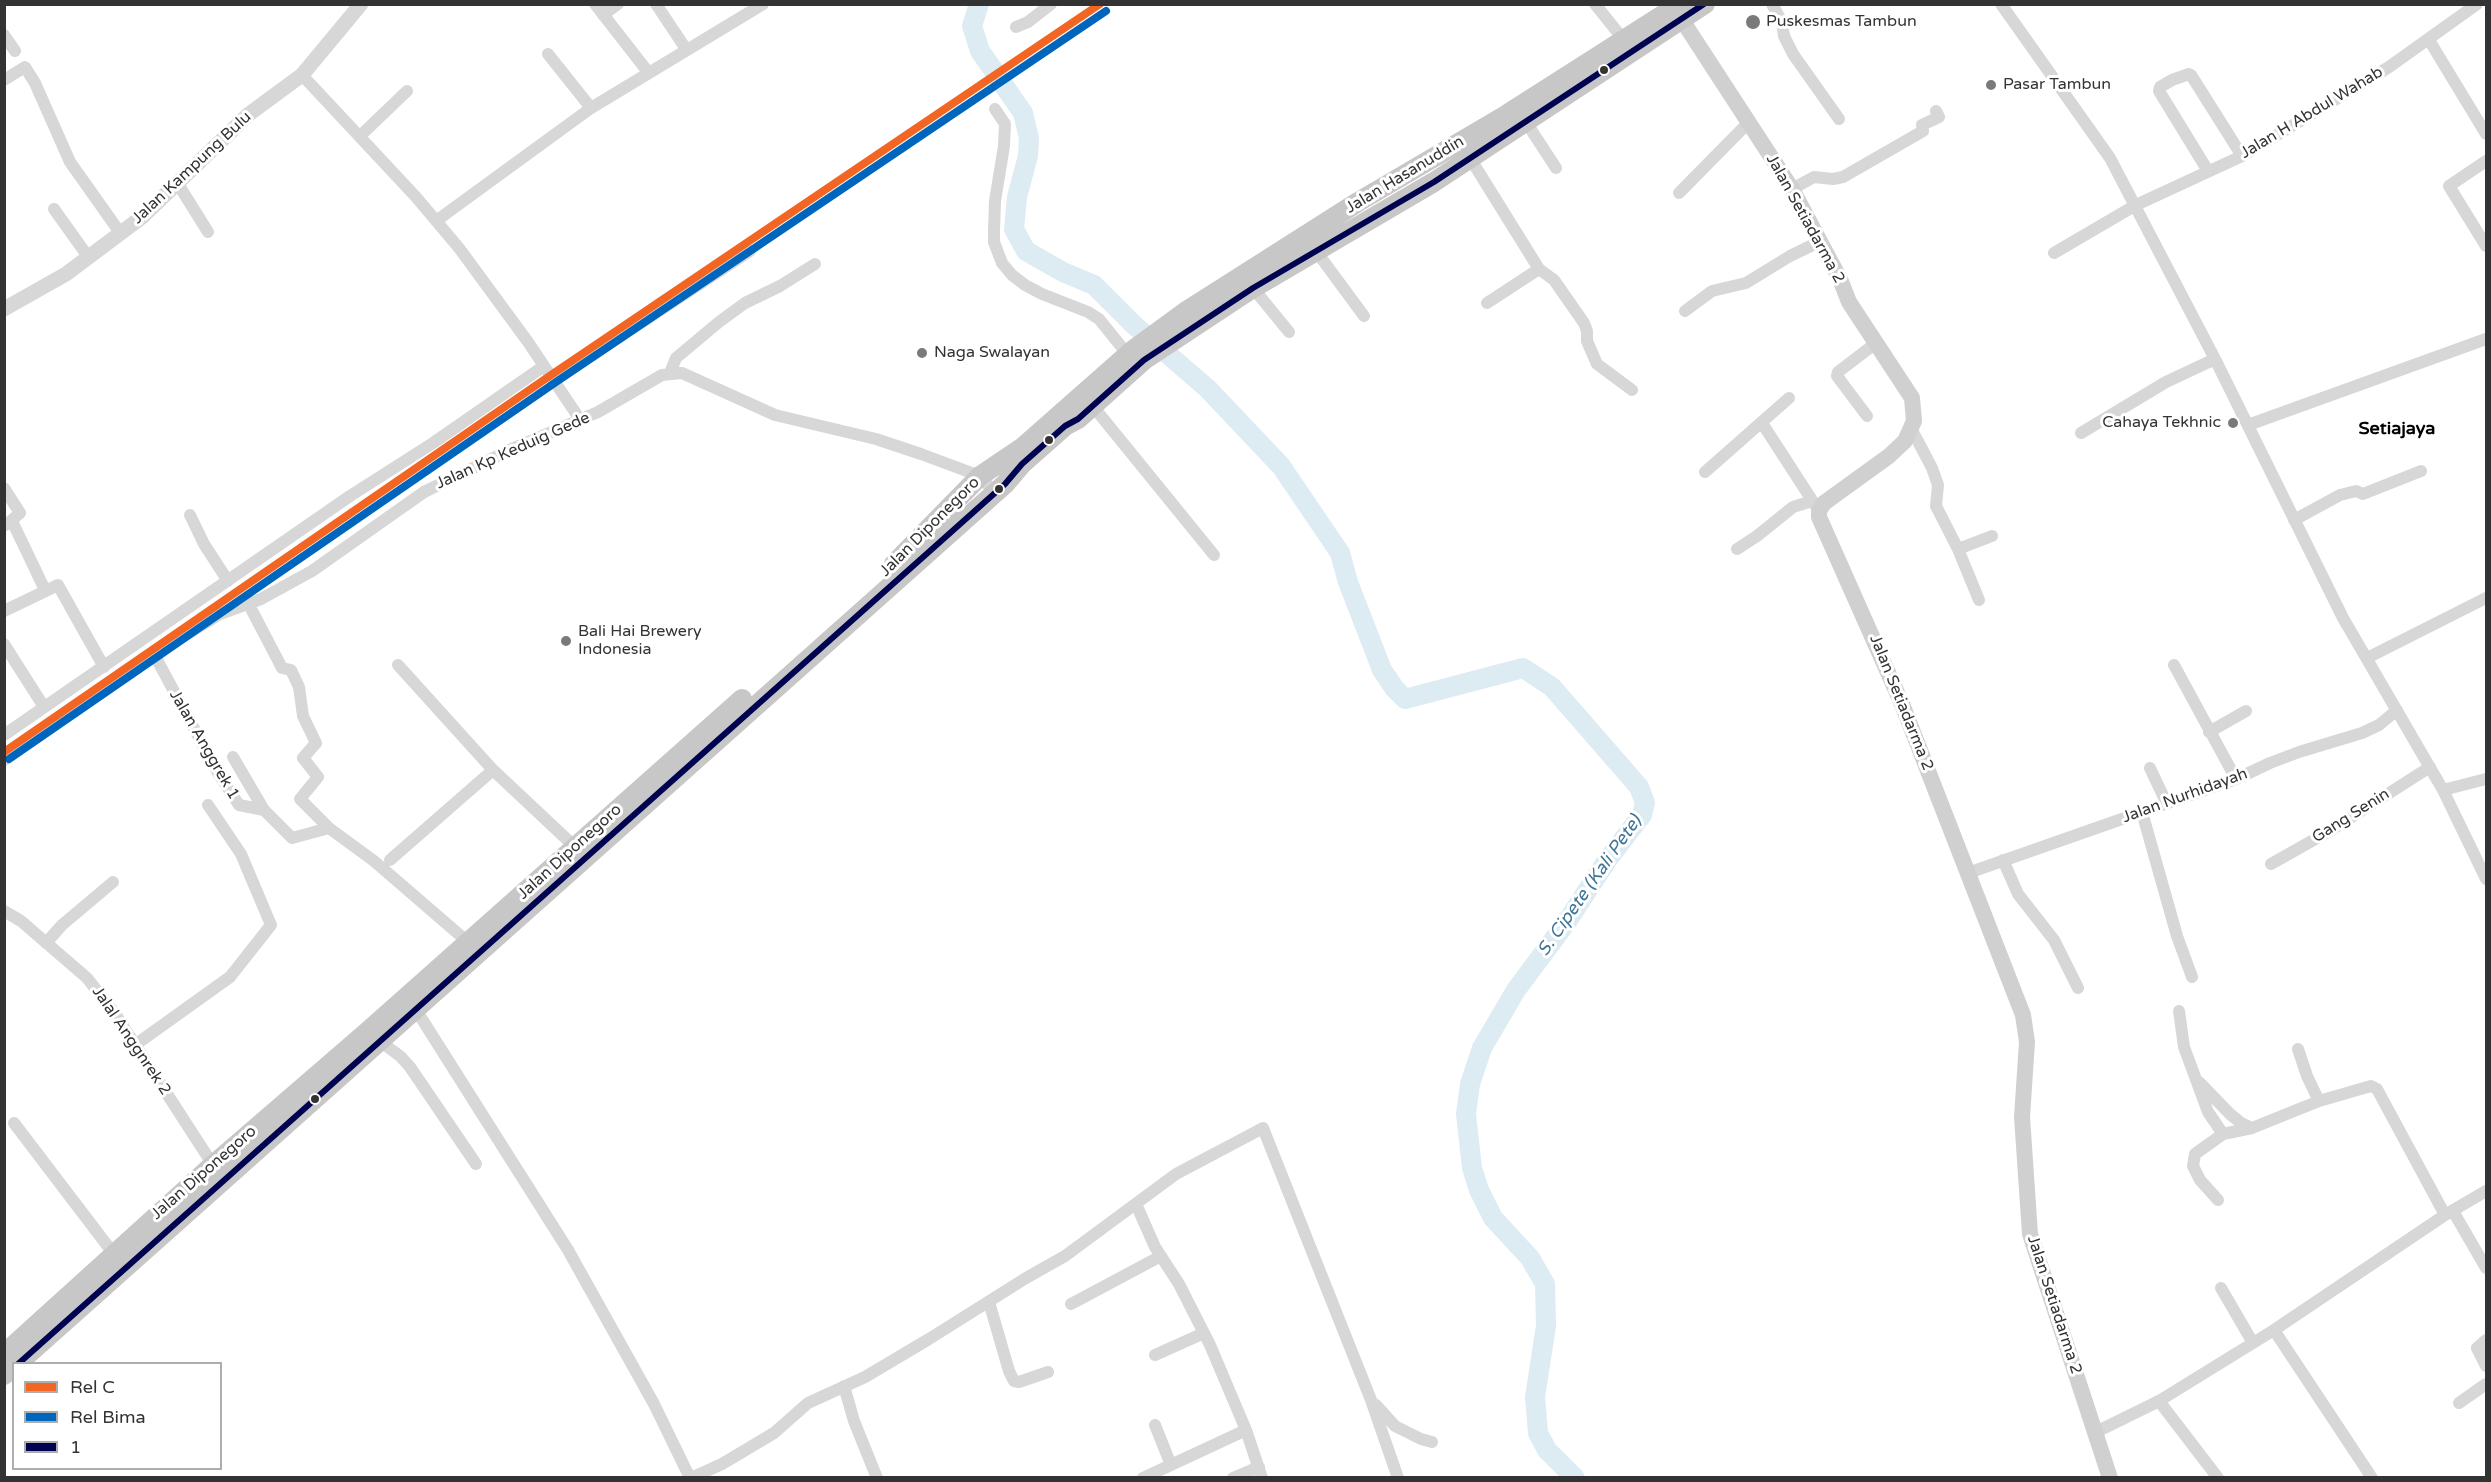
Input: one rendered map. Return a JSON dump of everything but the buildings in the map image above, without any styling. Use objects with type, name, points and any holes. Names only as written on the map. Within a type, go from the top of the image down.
[{"type":"highway","name":"Jalan Hasanuddin","points":[[1135,355],[1358,202],[1506,115],[1623,39],[1681,12],[1705,4]]},
{"type":"highway","name":"Jalan Hasanuddin","points":[[1185,322],[1253,288],[1434,182],[1526,122],[1681,12]]},
{"type":"highway","name":"Jalan Diponegoro","points":[[19,1362],[373,1036],[994,492],[1135,355]]},
{"type":"highway","name":"Jalan Diponegoro","points":[[411,1003],[469,943],[574,846],[912,549],[980,476],[1087,400]]},
{"type":"highway","name":"Jalan Diponegoro","points":[[4,1354],[33,1330],[113,1253],[213,1165],[373,1036]]},
{"type":"main road","name":"Jalan Setiadarma 2","points":[[1681,12],[1792,189],[1821,242],[1849,302],[1912,398],[1914,421],[1912,430]]},
{"type":"main road","points":[[1815,506],[1889,456],[1905,441],[1912,430]]},
{"type":"main road","name":"Jalan Setiadarma 2","points":[[1815,506],[1902,704],[2025,1025],[2022,1117],[2030,1234],[2110,1478]]},
{"type":"street","name":"Jalan Kampung Bulu","points":[[4,309],[89,258],[142,217],[249,114],[302,75],[360,4]]},
{"type":"street","points":[[595,4],[648,72]]},
{"type":"street","points":[[603,15],[618,4]]},
{"type":"street","points":[[656,4],[686,49]]},
{"type":"street","points":[[736,4],[744,16]]},
{"type":"street","points":[[436,221],[591,108],[763,4]]},
{"type":"street","points":[[1016,27],[1029,22],[1050,4]]},
{"type":"street","points":[[1595,4],[1623,39]]},
{"type":"street","points":[[1772,4],[1782,22],[1784,36],[1793,54],[1839,119]]},
{"type":"street","points":[[2001,4],[2110,158],[2215,359],[2343,618],[2443,790],[2487,879]]},
{"type":"street","name":"Jalan H Abdul Wahab","points":[[2054,253],[2136,206],[2242,156],[2389,67],[2477,4]]},
{"type":"street","points":[[4,35],[15,51]]},
{"type":"street","points":[[2429,40],[2487,134]]},
{"type":"street","points":[[548,54],[591,108]]},
{"type":"street","points":[[4,80],[25,67],[35,83],[70,162],[120,234]]},
{"type":"street","points":[[302,75],[416,197],[486,283],[581,421]]},
{"type":"street","points":[[2208,171],[2159,91],[2160,87],[2172,80],[2191,75],[2242,156]]},
{"type":"street","points":[[360,136],[407,91]]},
{"type":"street","points":[[995,109],[1005,124],[1004,146],[995,201],[994,231],[994,242],[1002,263],[1025,285],[1099,319],[1135,355]]},
{"type":"street","points":[[1792,189],[1814,177],[1833,179],[1843,177],[1923,131],[1922,125],[1939,117],[1936,111]]},
{"type":"street","points":[[1526,122],[1556,168]]},
{"type":"street","points":[[1679,193],[1749,122]]},
{"type":"street","points":[[1470,158],[1539,269],[1554,280],[1584,323],[1587,341],[1597,364],[1632,390]]},
{"type":"street","points":[[2487,161],[2449,186],[2487,246]]},
{"type":"street","points":[[178,184],[208,232]]},
{"type":"street","points":[[54,209],[89,258]]},
{"type":"street","points":[[1685,311],[1712,291],[1746,283],[1790,256],[1821,242]]},
{"type":"street","points":[[554,380],[750,251]]},
{"type":"street","points":[[1316,251],[1364,316]]},
{"type":"street","points":[[815,264],[780,286],[745,303],[719,322],[676,358],[670,373],[690,376],[775,415],[876,439],[980,476],[994,492]]},
{"type":"street","points":[[1487,303],[1539,269]]},
{"type":"street","points":[[1253,288],[1289,332]]},
{"type":"street","points":[[2248,425],[2487,339]]},
{"type":"street","points":[[1867,416],[1837,376],[1838,372],[1876,343]]},
{"type":"street","points":[[2080,433],[2166,382],[2215,359]]},
{"type":"street","points":[[5,734],[392,467],[432,443],[544,366]]},
{"type":"street","name":"Jalan Kp Keduig Gede","points":[[4,760],[220,614],[279,590],[312,571],[404,506],[447,479],[514,448],[581,421],[651,380],[670,373]]},
{"type":"street","points":[[1705,472],[1788,398]]},
{"type":"street","points":[[1087,400],[1214,555]]},
{"type":"street","points":[[1762,423],[1815,506]]},
{"type":"street","points":[[1912,430],[1932,468],[1938,485],[1936,506],[1958,549],[1979,600]]},
{"type":"street","points":[[2294,520],[2340,495],[2356,491],[2363,494],[2421,471]]},
{"type":"street","points":[[4,488],[20,513],[8,523],[45,590]]},
{"type":"street","points":[[1737,549],[1757,537],[1798,504],[1815,506]]},
{"type":"street","points":[[190,515],[204,544],[228,581]]},
{"type":"street","points":[[1958,549],[1992,536]]},
{"type":"street","points":[[4,611],[59,585],[104,667]]},
{"type":"street","points":[[2367,658],[2487,598]]},
{"type":"street","points":[[248,603],[282,668],[291,670],[299,687],[303,716],[316,743],[303,758],[318,777],[300,799],[329,828],[374,861],[469,943]]},
{"type":"street","points":[[4,644],[44,707]]},
{"type":"street","name":"Jalan Anggrek 1","points":[[155,656],[218,773],[242,807],[264,810],[292,838],[329,828]]},
{"type":"street","points":[[398,665],[494,770],[574,846]]},
{"type":"street","points":[[2174,665],[2236,779]]},
{"type":"street","name":"Jalan Nurhidayah","points":[[1968,873],[2236,779],[2270,763],[2362,733],[2379,725],[2397,710]]},
{"type":"street","points":[[2209,732],[2246,711]]},
{"type":"street","points":[[232,757],[264,810]]},
{"type":"street","name":"Gang Senin","points":[[2271,864],[2333,829],[2430,767]]},
{"type":"street","points":[[2150,768],[2167,804]]},
{"type":"street","points":[[390,860],[494,770]]},
{"type":"street","points":[[2443,790],[2487,779]]},
{"type":"street","points":[[135,1044],[230,977],[271,925],[241,854],[208,805]]},
{"type":"street","points":[[2142,812],[2177,936],[2192,977]]},
{"type":"street","points":[[2002,860],[2018,894],[2054,940],[2078,988]]},
{"type":"street","points":[[46,943],[62,925],[114,882]]},
{"type":"street","name":"Jalal Anggnrek 2","points":[[4,910],[87,978],[116,1015],[213,1165]]},
{"type":"street","points":[[411,1003],[568,1250],[654,1404],[690,1478],[748,1450],[774,1433],[808,1403],[865,1377],[930,1340],[1065,1256],[1190,1165],[1263,1128],[1371,1400],[1398,1478]]},
{"type":"street","points":[[2179,1011],[2184,1047],[2195,1078],[2208,1112],[2223,1134]]},
{"type":"street","points":[[373,1036],[400,1056],[410,1067],[476,1164]]},
{"type":"street","points":[[2298,1049],[2319,1101]]},
{"type":"street","points":[[2195,1078],[2230,1114],[2252,1128]]},
{"type":"street","points":[[2218,1200],[2200,1180],[2193,1166],[2195,1154],[2223,1134],[2252,1128],[2364,1086],[2377,1089],[2449,1213],[2487,1268]]},
{"type":"street","points":[[14,1122],[113,1253]]},
{"type":"street","points":[[2096,1432],[2159,1401],[2274,1330],[2449,1213],[2487,1191]]},
{"type":"street","points":[[1136,1204],[1161,1256],[1179,1284],[1204,1333],[1246,1430],[1261,1472],[1233,1478]]},
{"type":"street","points":[[1071,1304],[1161,1256]]},
{"type":"street","points":[[2221,1288],[2253,1343]]},
{"type":"street","points":[[989,1302],[1014,1381],[1019,1382],[1048,1372]]},
{"type":"street","points":[[2274,1330],[2372,1478]]},
{"type":"street","points":[[1155,1355],[1204,1333]]},
{"type":"street","points":[[2487,1340],[2477,1348],[2487,1366]]},
{"type":"street","points":[[2459,1403],[2487,1384]]},
{"type":"street","points":[[844,1386],[854,1421],[877,1478]]},
{"type":"street","points":[[1371,1400],[1395,1426],[1421,1440],[1432,1442]]},
{"type":"street","points":[[2159,1401],[2218,1478]]},
{"type":"street","points":[[1155,1425],[1171,1465]]},
{"type":"street","points":[[1143,1478],[1246,1430]]},
{"type":"waterway","name":"S. Cipete (Kali Pete)","points":[[979,4],[972,26],[980,51],[1023,113],[1029,138],[1028,156],[1017,197],[1014,229],[1026,251],[1063,272],[1094,285],[1134,325],[1208,389],[1281,466],[1340,553],[1348,582],[1382,670],[1395,689],[1405,699],[1523,668],[1552,687],[1639,787],[1645,803],[1642,815],[1608,859],[1566,923],[1516,990],[1482,1048],[1470,1084],[1466,1114],[1472,1168],[1479,1190],[1493,1218],[1530,1258],[1545,1284],[1546,1326],[1535,1397],[1538,1433],[1547,1450],[1575,1478]]},
{"type":"rail line","name":"C","points":[[4,752],[551,375],[1100,4]]},
{"type":"rail line","name":"Bima","points":[[9,759],[556,382],[1106,11]]},
{"type":"transit line","name":"1","points":[[20,1362],[1005,484],[1022,464],[1065,426],[1078,419],[1144,360],[1253,288],[1434,182],[1704,4]]},
{"type":"place","name":"Puskesmas Tambun","points":[[1753,22]]},
{"type":"place","name":"Pasar Tambun","points":[[1991,85]]},
{"type":"place","name":"Naga Swalayan","points":[[922,353]]},
{"type":"place","name":"Cahaya Tekhnic","points":[[2233,423]]},
{"type":"place","name":"Bali Hai Brewery Indonesia","points":[[566,641]]},
{"type":"district","name":"Setiajaya","points":[[2397,429]]}]
